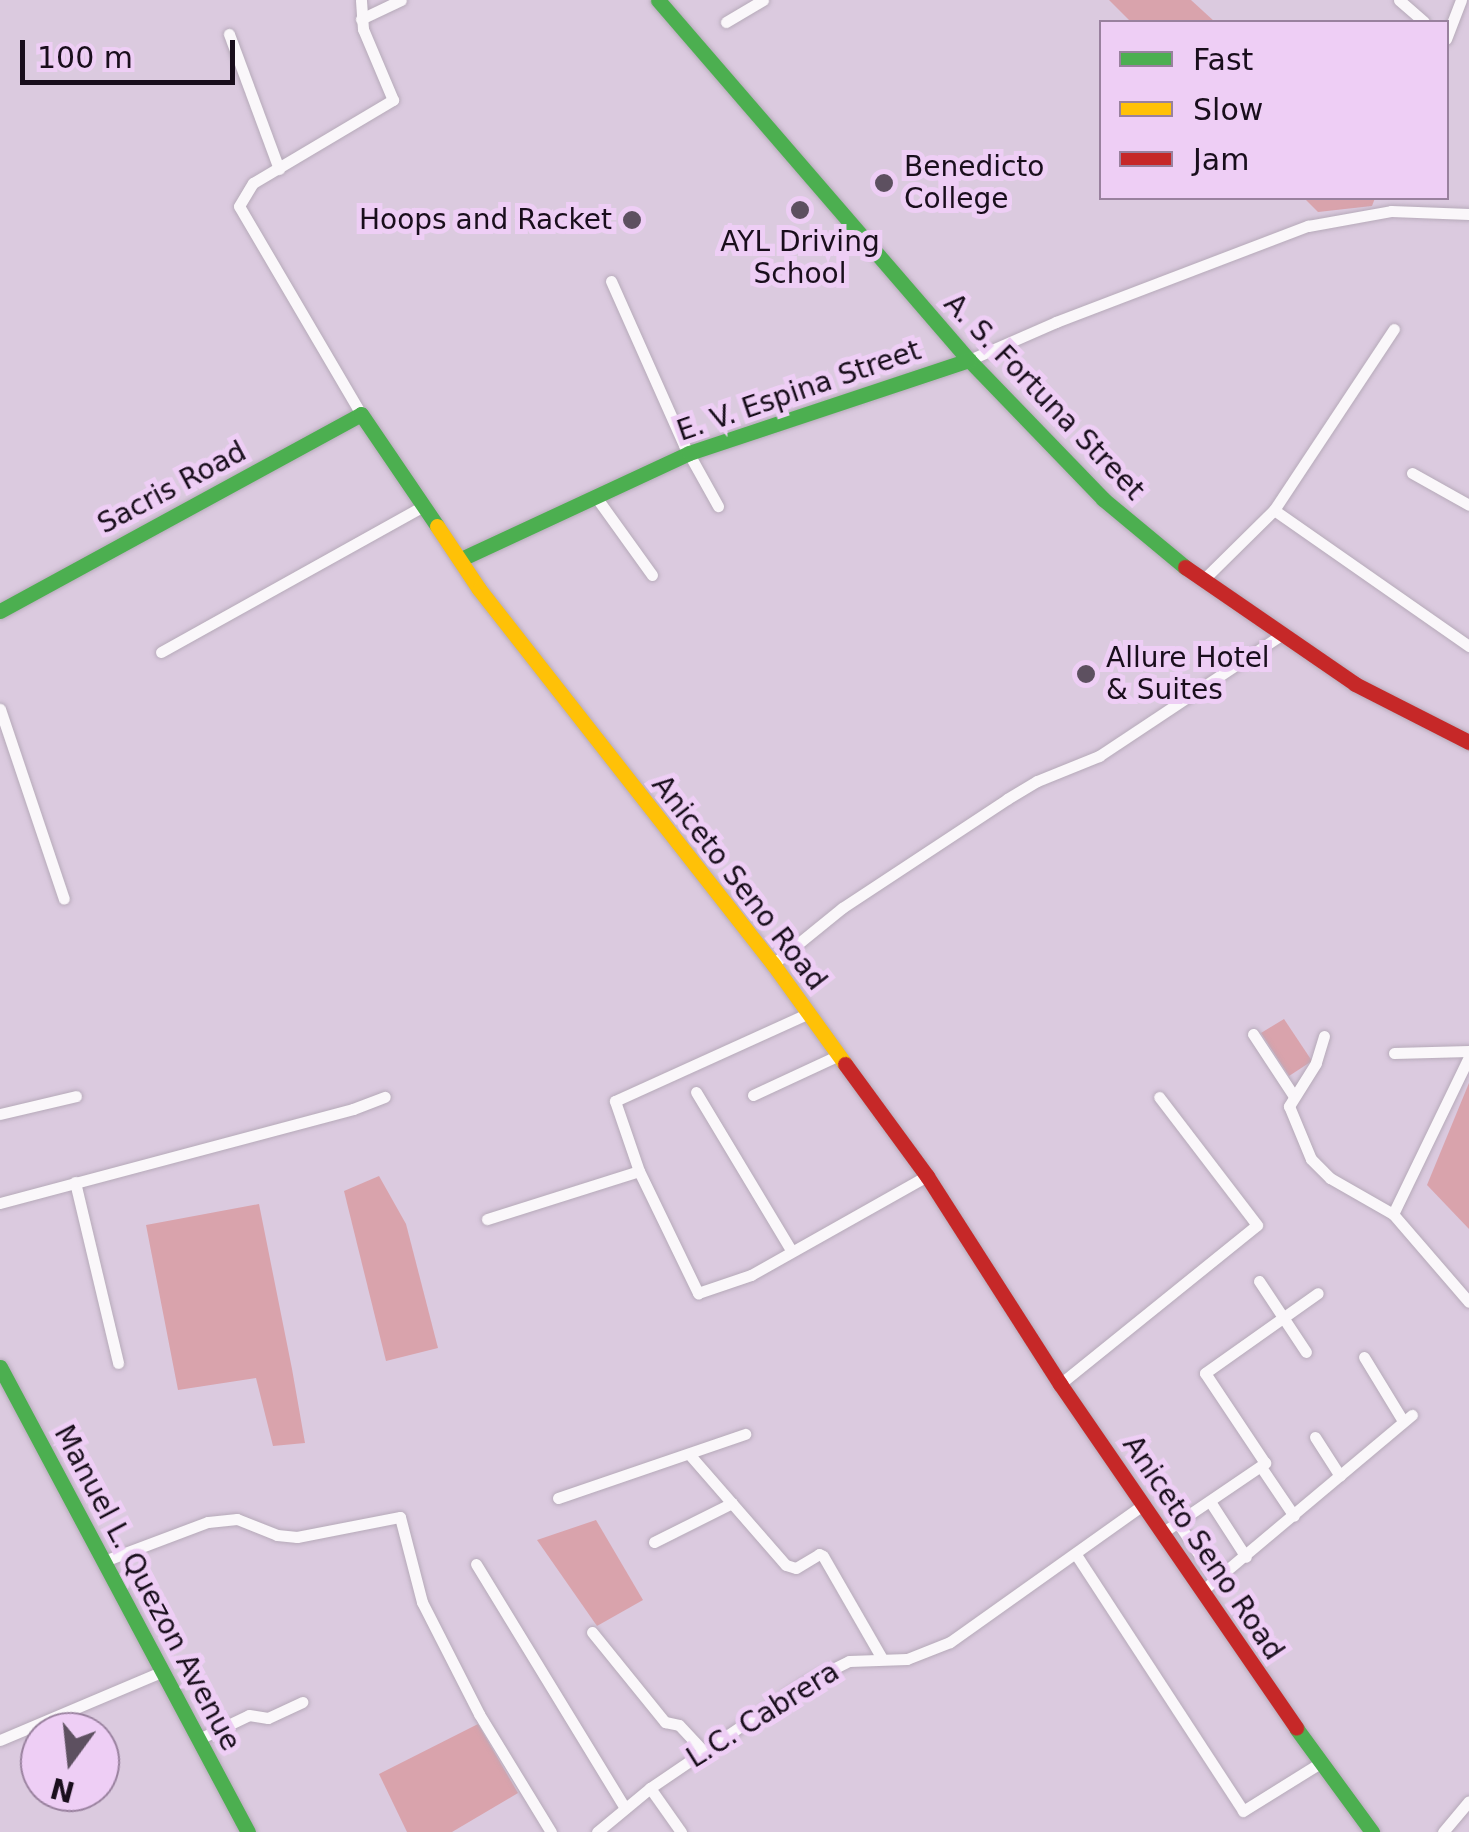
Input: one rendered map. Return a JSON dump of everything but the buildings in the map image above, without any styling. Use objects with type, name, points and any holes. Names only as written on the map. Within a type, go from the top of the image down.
[{"type":"street","name":"Aniceto Seno Road","points":[[362,0],[362,19],[393,100],[253,184],[240,206],[242,215],[360,414],[574,713],[774,964],[927,1176],[1060,1384],[1320,1763],[1372,1832]]},
{"type":"street","points":[[362,19],[401,0]]},
{"type":"street","name":"A. S. Fortuna Street","points":[[658,0],[969,360],[1102,498],[1203,580],[1281,635],[1355,684],[1469,742]]},
{"type":"street","points":[[726,22],[763,0]]},
{"type":"street","points":[[1399,0],[1422,20]]},
{"type":"street","points":[[1449,31],[1460,0]]},
{"type":"street","points":[[229,34],[279,169]]},
{"type":"street","points":[[1393,204],[1469,214]]},
{"type":"street","name":"E. V. Espina Street","points":[[461,558],[688,454],[969,360],[1056,322],[1328,221],[1393,204]]},
{"type":"street","points":[[610,280],[688,454],[718,506]]},
{"type":"street","points":[[1203,580],[1274,510],[1394,329]]},
{"type":"street","name":"Sacris Road","points":[[2,603],[360,414]]},
{"type":"street","points":[[1412,473],[1469,506]]},
{"type":"street","points":[[596,497],[652,575]]},
{"type":"street","points":[[161,652],[425,506]]},
{"type":"street","points":[[1274,510],[1469,646]]},
{"type":"street","points":[[774,964],[842,908],[1008,799],[1037,781],[1099,756],[1281,635]]},
{"type":"street","points":[[0,709],[64,899]]},
{"type":"street","points":[[810,1014],[619,1095],[615,1106],[639,1171],[698,1293],[752,1275],[927,1176]]},
{"type":"street","points":[[1253,1034],[1292,1095]]},
{"type":"street","points":[[1324,1036],[1316,1062],[1288,1106],[1311,1159],[1330,1178],[1393,1214],[1469,1302]]},
{"type":"street","points":[[1393,1214],[1469,1054],[1394,1054]]},
{"type":"street","points":[[752,1095],[840,1055]]},
{"type":"street","points":[[696,1092],[791,1250]]},
{"type":"street","points":[[0,1114],[76,1096]]},
{"type":"street","points":[[0,1202],[353,1110],[385,1097]]},
{"type":"street","points":[[1060,1384],[1257,1225],[1159,1097]]},
{"type":"street","points":[[487,1219],[639,1171]]},
{"type":"street","points":[[75,1182],[118,1363]]},
{"type":"street","points":[[1259,1281],[1306,1352]]},
{"type":"street","points":[[1162,1533],[1265,1463],[1205,1373],[1318,1293]]},
{"type":"street","points":[[1202,1591],[1408,1418],[1364,1357]]},
{"type":"street","name":"Manuel L. Quezon Avenue","points":[[0,1367],[248,1832]]},
{"type":"street","points":[[558,1498],[745,1434]]},
{"type":"street","points":[[1315,1437],[1340,1476]]},
{"type":"street","points":[[689,1454],[786,1565],[796,1568],[823,1556],[880,1657]]},
{"type":"street","points":[[1263,1470],[1294,1516]]},
{"type":"street","points":[[654,1542],[732,1503]]},
{"type":"street","points":[[1211,1503],[1246,1557]]},
{"type":"street","name":"L.C. Cabrera","points":[[597,1832],[650,1788],[803,1684],[849,1661],[922,1656],[950,1642],[1077,1556],[1143,1505]]},
{"type":"street","points":[[104,1561],[208,1522],[238,1519],[277,1535],[297,1537],[400,1517],[422,1602],[480,1714],[551,1832]]},
{"type":"street","points":[[1178,1523],[1216,1580]]},
{"type":"street","points":[[1077,1556],[1243,1811],[1320,1763]]},
{"type":"street","points":[[476,1564],[625,1808]]},
{"type":"street","points":[[592,1632],[665,1722],[679,1725],[704,1752]]},
{"type":"street","points":[[0,1740],[163,1672]]},
{"type":"street","points":[[199,1739],[250,1715],[268,1718],[302,1702]]},
{"type":"street","points":[[650,1788],[681,1832]]},
{"type":"street","points":[[1443,1832],[1469,1801]]},
{"type":"shaded area","points":[[1109,0],[1191,0],[1213,20],[1129,20]]},
{"type":"shaded area","points":[[1306,200],[1374,200],[1372,206],[1318,212]]},
{"type":"shaded area","points":[[1284,1019],[1312,1061],[1289,1076],[1261,1033]]},
{"type":"shaded area","points":[[1469,1083],[1469,1229],[1427,1185]]},
{"type":"shaded area","points":[[379,1176],[406,1224],[438,1348],[386,1361],[344,1191]]},
{"type":"shaded area","points":[[259,1204],[305,1443],[273,1446],[256,1378],[178,1390],[146,1225]]},
{"type":"shaded area","points":[[596,1520],[643,1600],[597,1626],[537,1540]]},
{"type":"shaded area","points":[[478,1724],[518,1793],[452,1832],[407,1832],[379,1774]]},
{"type":"traffic: fast","points":[[658,0],[969,360],[1103,499],[1185,567]]},
{"type":"traffic: fast","points":[[461,559],[689,453],[969,360]]},
{"type":"traffic: fast","points":[[0,611],[361,414],[437,526]]},
{"type":"traffic: fast","points":[[0,1367],[248,1832]]},
{"type":"traffic: fast","points":[[1296,1728],[1372,1832]]},
{"type":"traffic: slow","points":[[437,526],[479,589],[773,964],[845,1064]]},
{"type":"traffic: jam","points":[[1185,567],[1355,684],[1469,742]]},
{"type":"traffic: jam","points":[[845,1064],[927,1176],[1060,1384],[1296,1728]]},
{"type":"place","name":"Benedicto College","points":[[884,183]]},
{"type":"place","name":"AYL Driving School","points":[[800,210]]},
{"type":"place","name":"Hoops and Racket","points":[[632,220]]},
{"type":"place","name":"Allure Hotel & Suites","points":[[1086,674]]}]
